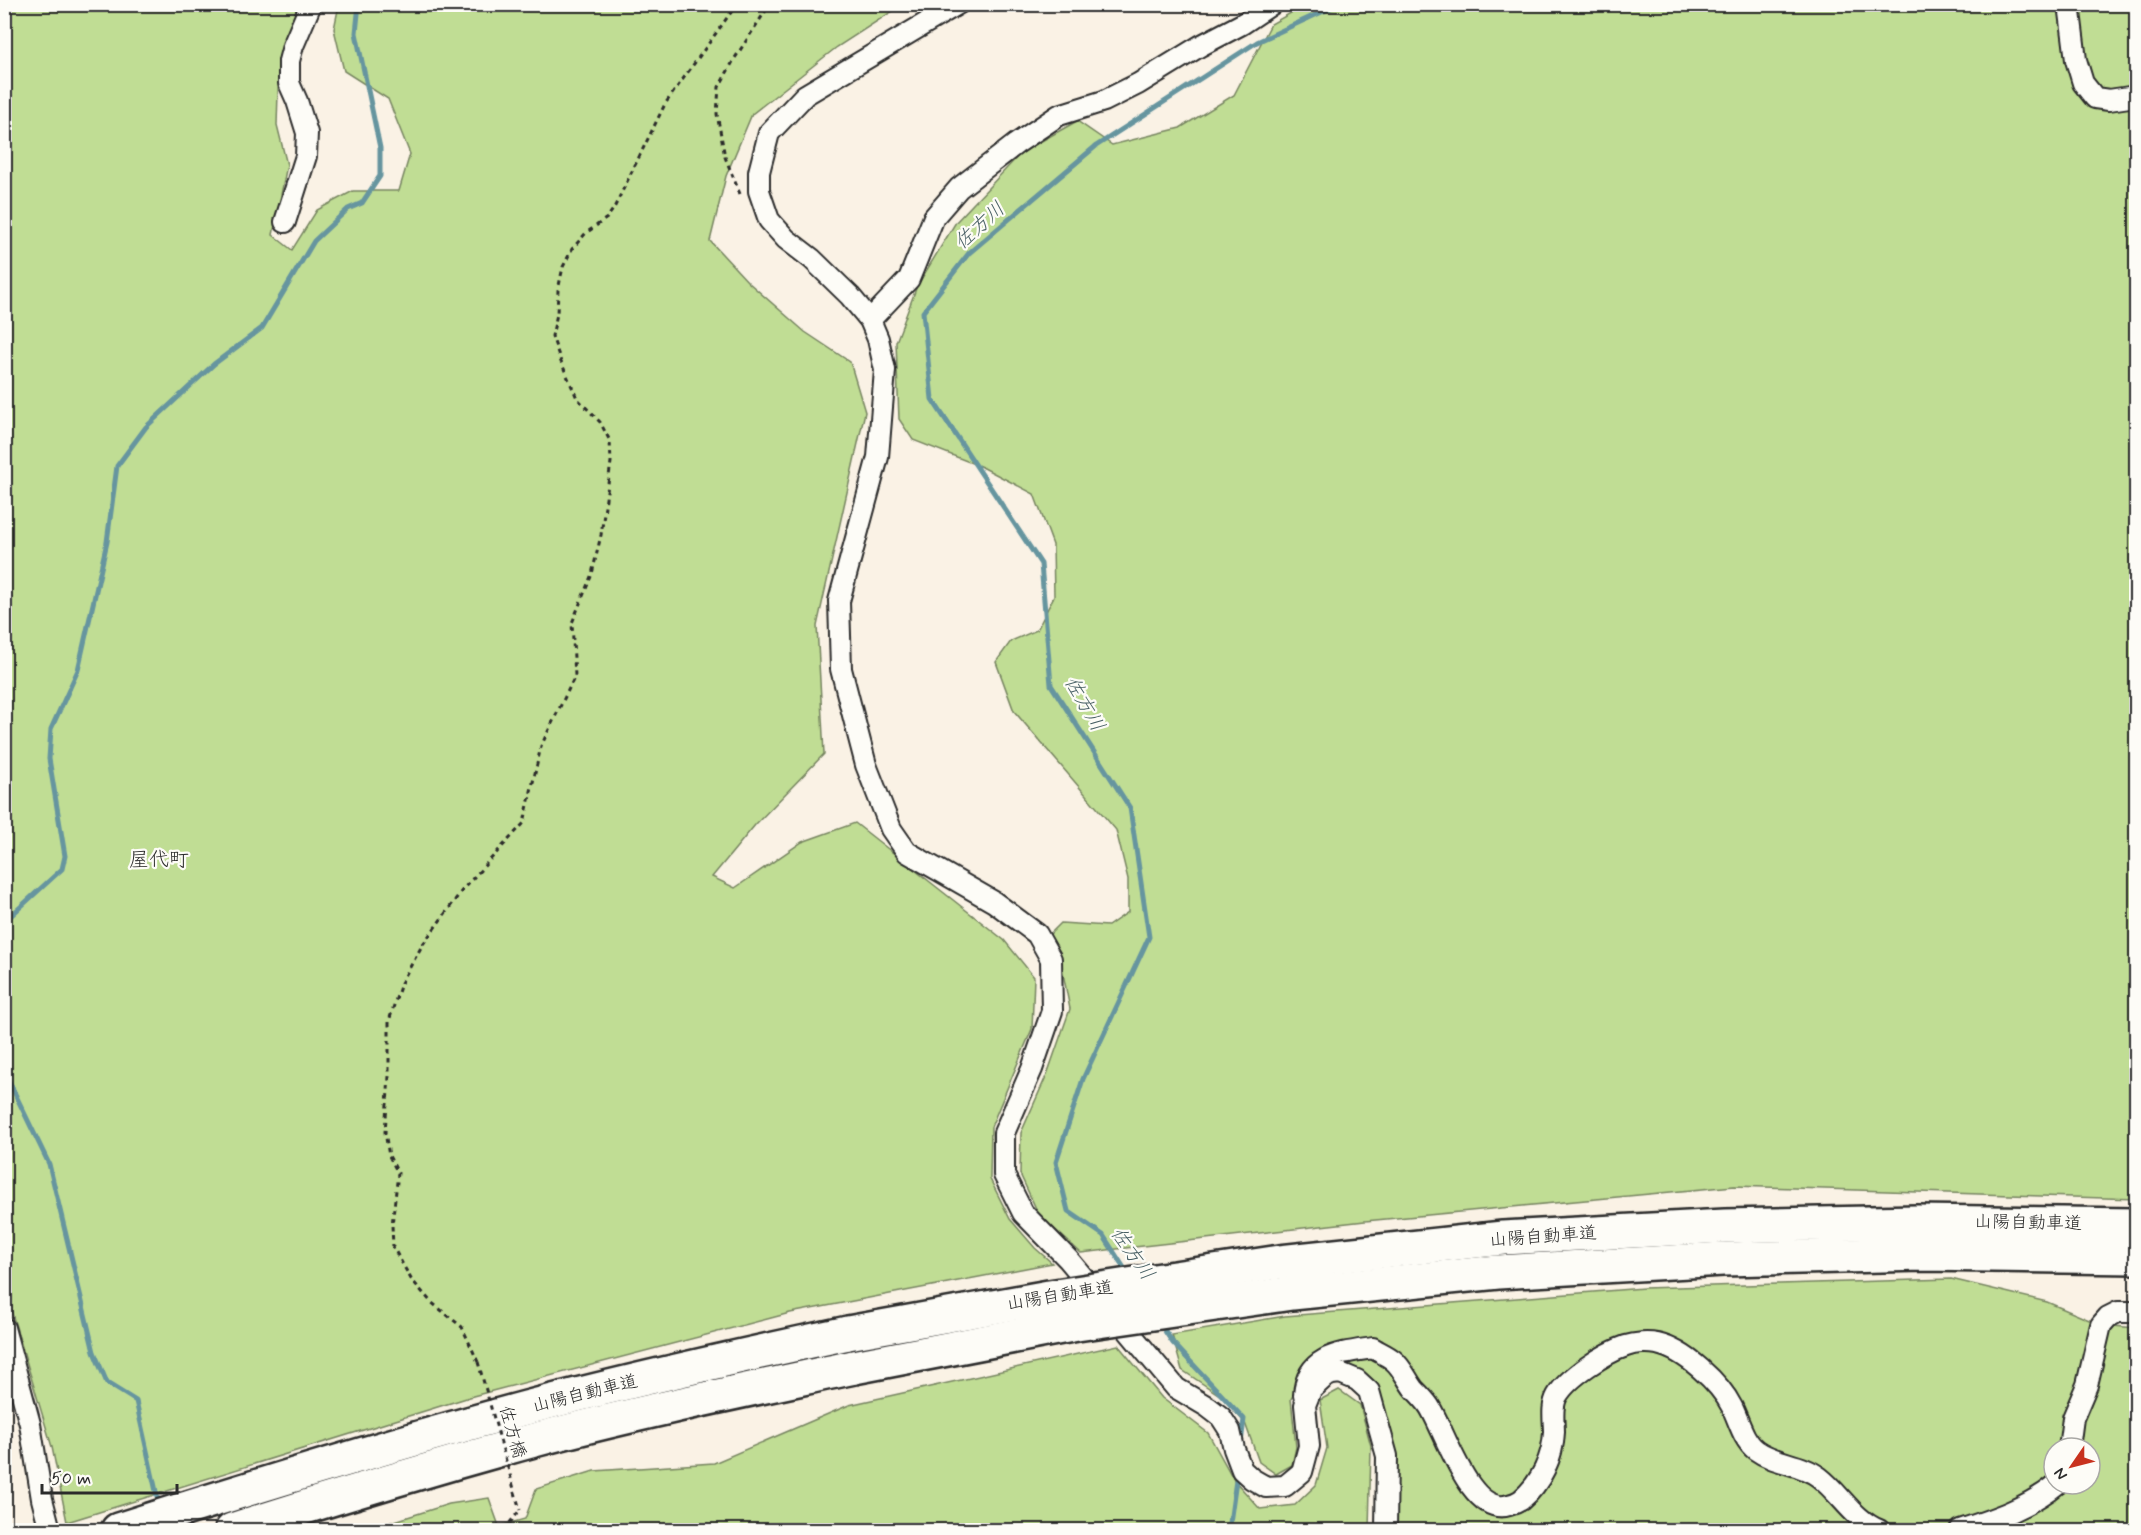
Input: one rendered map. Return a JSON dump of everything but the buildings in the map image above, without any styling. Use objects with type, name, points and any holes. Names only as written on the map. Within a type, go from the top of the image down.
[{"type":"highway","name":"山陽自動車道","points":[[118,1530],[357,1456],[526,1408],[702,1364],[848,1333],[1049,1297],[1280,1262],[1503,1238],[1725,1226],[1917,1222],[2136,1225]]},
{"type":"highway","name":"山陽自動車道","points":[[232,1530],[354,1491],[535,1440],[693,1401],[854,1367],[1111,1319],[1292,1293],[1498,1272],[1723,1259],[1923,1254],[2136,1257]]},
{"type":"street","points":[[285,222],[306,156],[307,133],[289,83],[289,61],[292,46],[310,4]]},
{"type":"street","points":[[958,4],[805,95],[769,133],[759,172],[759,191],[769,220],[786,239],[850,296],[870,320],[878,339],[885,370],[878,457],[839,601],[841,669],[866,765],[891,829],[907,852],[993,902],[1037,934],[1051,959],[1052,1011],[1032,1069],[1004,1133],[1004,1175],[1023,1213],[1068,1259],[1176,1388],[1208,1407],[1221,1418],[1230,1431],[1242,1470],[1266,1487],[1284,1486],[1302,1472],[1309,1446],[1305,1380],[1313,1367],[1332,1356],[1373,1348],[1394,1360],[1430,1407],[1468,1484],[1482,1499],[1496,1507],[1520,1501],[1543,1473],[1552,1449],[1553,1409],[1557,1396],[1568,1383],[1594,1363],[1625,1346],[1639,1343],[1659,1344],[1680,1354],[1718,1384],[1732,1406],[1745,1437],[1756,1450],[1777,1461],[1817,1475],[1862,1520],[1879,1530]]},
{"type":"street","points":[[870,320],[909,279],[934,217],[959,188],[1016,144],[1059,115],[1104,101],[1138,84],[1272,4]]},
{"type":"street","points":[[2069,4],[2076,60],[2083,83],[2095,98],[2109,100],[2136,96]]},
{"type":"street","points":[[2071,1436],[2073,1418],[2087,1385],[2101,1325],[2108,1317],[2118,1312],[2136,1312]]},
{"type":"street","points":[[4,1328],[30,1424],[48,1524]]},
{"type":"street","points":[[1305,1405],[1311,1390],[1325,1377],[1340,1372],[1357,1380],[1369,1391],[1387,1456],[1386,1530]]},
{"type":"street","points":[[1960,1530],[1991,1520],[2042,1496]]},
{"type":"path","name":"佐方橋","points":[[504,1530],[520,1510],[478,1362],[462,1327],[431,1302],[411,1279],[393,1246],[392,1225],[398,1173],[389,1156],[385,1132],[389,1076],[389,1022],[401,983],[423,944],[463,889],[524,823],[542,746],[575,676],[572,623],[592,574],[601,535],[611,462],[610,441],[600,422],[577,398],[552,336],[563,267],[572,249],[586,233],[607,218],[614,208],[664,104],[737,4]]},
{"type":"path","points":[[725,158],[717,114],[719,87],[770,4]]},
{"type":"green space","points":[[4,5],[301,5],[279,60],[277,125],[287,165],[273,235],[292,250],[317,210],[353,191],[399,191],[410,154],[388,99],[344,71],[334,29],[339,5],[902,5],[837,47],[752,114],[726,176],[710,241],[748,282],[805,332],[850,362],[865,412],[817,626],[824,754],[755,825],[712,877],[735,888],[802,842],[855,823],[1004,940],[1034,977],[1032,1029],[991,1127],[990,1179],[1010,1219],[1035,1248],[1052,1263],[790,1313],[473,1396],[67,1522],[52,1447],[4,1287]]},
{"type":"green space","points":[[1305,5],[2136,5],[2136,1199],[1734,1186],[1365,1221],[1081,1253],[1039,1215],[1020,1174],[1021,1133],[1048,1072],[1070,1009],[1060,958],[1048,936],[1061,923],[1108,926],[1128,912],[1128,879],[1116,830],[1014,711],[996,662],[1011,641],[1037,630],[1054,596],[1053,545],[1034,494],[982,467],[913,440],[899,419],[896,342],[917,286],[956,222],[1022,152],[1077,121],[1112,145],[1180,128],[1234,95],[1271,24]]},
{"type":"green space","points":[[1951,1279],[2047,1302],[2101,1325],[2136,1328],[2136,1530],[1394,1530],[1369,1381],[1349,1364],[1329,1367],[1303,1378],[1291,1399],[1296,1447],[1292,1465],[1276,1474],[1259,1462],[1245,1423],[1221,1396],[1182,1370],[1172,1335],[1285,1316],[1644,1288]]},
{"type":"green space","points":[[1118,1345],[1162,1398],[1208,1433],[1234,1480],[1260,1509],[1295,1505],[1316,1485],[1327,1448],[1320,1400],[1339,1390],[1360,1405],[1371,1446],[1369,1530],[366,1530],[449,1504],[489,1498],[499,1526],[525,1519],[536,1489],[594,1471],[714,1463],[849,1405]]},
{"type":"waterway","points":[[4,922],[62,869],[65,856],[49,759],[51,729],[78,670],[107,542],[117,466],[146,427],[214,364],[262,328],[314,241],[348,209],[362,203],[380,176],[380,148],[356,33],[359,4]]},
{"type":"waterway","name":"佐方川","points":[[1128,1274],[1103,1235],[1068,1211],[1056,1162],[1083,1079],[1149,937],[1130,808],[1051,685],[1041,564],[932,399],[923,312],[969,253],[1096,146],[1257,42],[1339,4]]},
{"type":"waterway","points":[[4,1071],[49,1164],[94,1352],[107,1383],[136,1401],[159,1505]]},
{"type":"waterway","name":"佐方川","points":[[1159,1322],[1173,1343],[1244,1419],[1241,1443]]},
{"type":"waterway","name":"佐方川","points":[[1229,1530],[1237,1473]]},
{"type":"district","name":"屋代町","points":[[159,860]]}]
